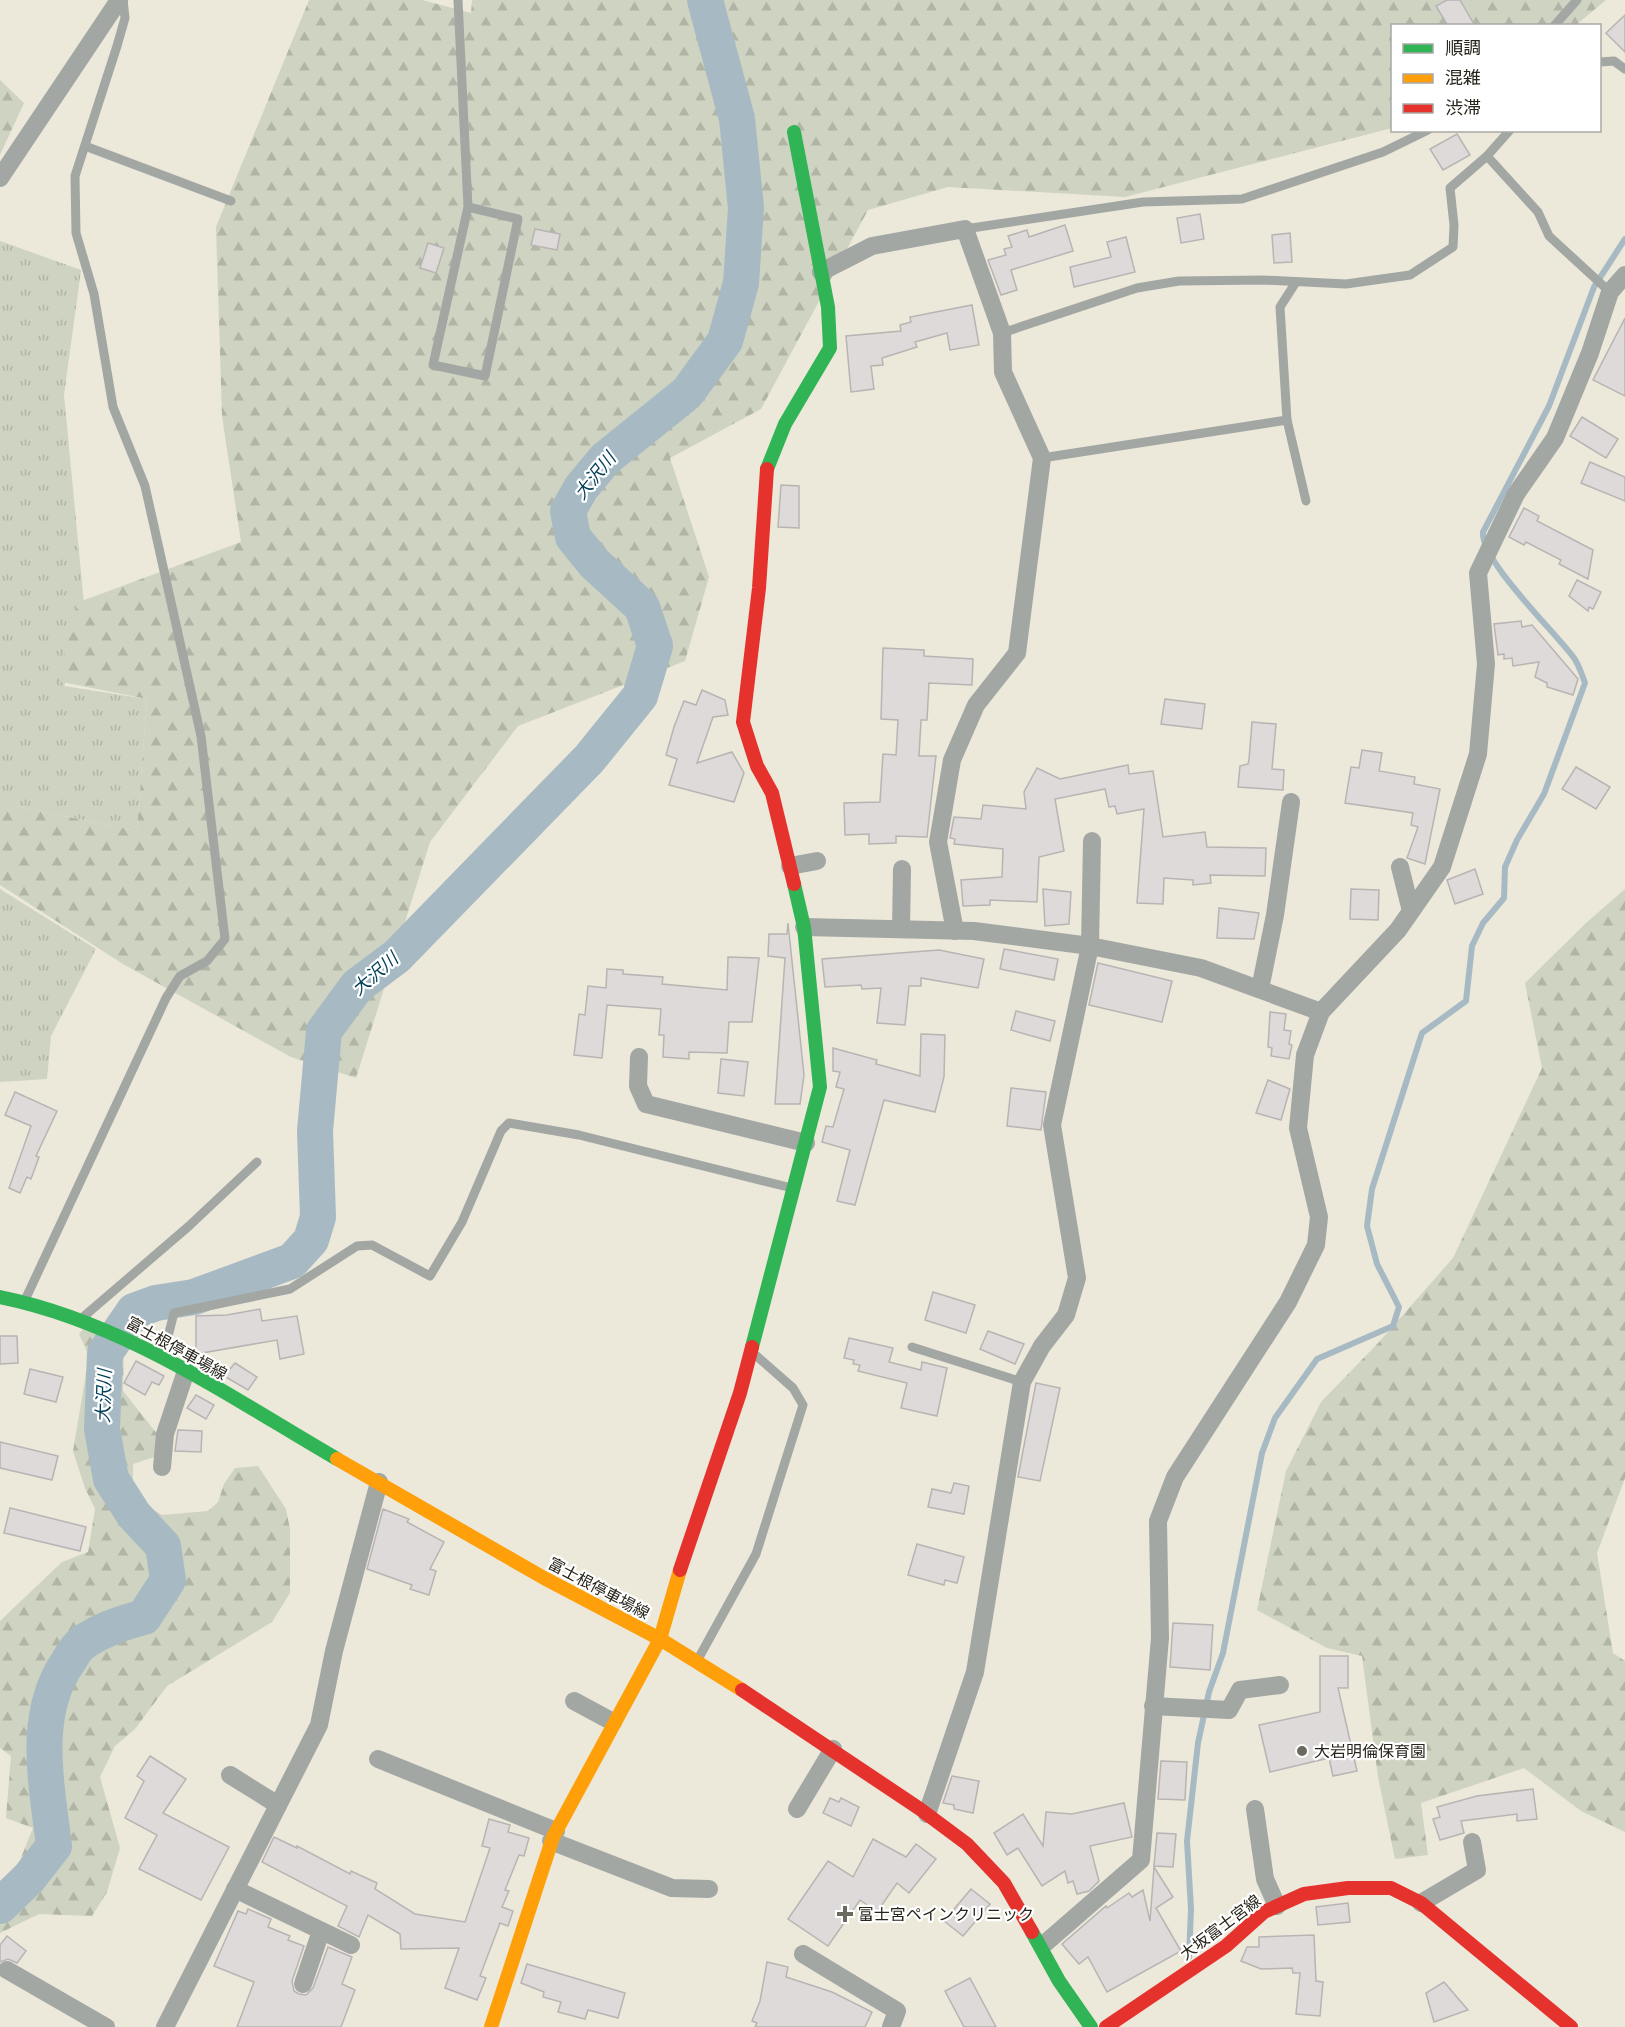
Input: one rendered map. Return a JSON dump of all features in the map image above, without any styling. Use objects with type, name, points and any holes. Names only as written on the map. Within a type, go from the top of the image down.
[{"type":"street","points":[[0,178],[121,0]]},
{"type":"street","points":[[492,2027],[554,1836],[660,1638],[680,1568],[741,1393],[820,1087],[804,927],[772,793],[757,766],[743,722],[747,672],[759,588],[767,465],[785,424],[830,348],[831,331],[794,132]]},
{"type":"street","points":[[821,272],[872,246],[965,229],[1002,333],[1003,372],[1042,458],[1017,653],[976,705],[952,760],[938,842],[955,931]]},
{"type":"street","points":[[1042,1946],[1141,1860],[1160,1638],[1158,1521],[1175,1477],[1288,1302],[1316,1245],[1319,1217],[1298,1128],[1305,1055],[1321,1012],[1398,930],[1442,867],[1478,754],[1486,664],[1478,573],[1516,494],[1555,438],[1590,353],[1610,292],[1625,275]]},
{"type":"street","points":[[1260,989],[1275,915],[1291,802]]},
{"type":"street","points":[[927,1814],[975,1672],[1022,1382],[1042,1346],[1066,1315],[1077,1278],[1052,1125],[1090,946],[1092,841]]},
{"type":"street","points":[[790,866],[817,861]]},
{"type":"street","points":[[1400,867],[1411,911]]},
{"type":"street","points":[[902,869],[902,929]]},
{"type":"street","points":[[804,927],[955,931],[1090,946],[1201,968],[1321,1012]]},
{"type":"street","points":[[639,1057],[638,1086],[646,1104],[806,1143]]},
{"type":"street","name":"富士根停車場線","points":[[0,1297],[25,1300],[106,1328],[145,1348],[544,1578],[660,1638],[833,1749],[967,1844],[1004,1883],[1042,1946],[1059,1981],[1091,2027]]},
{"type":"street","points":[[162,1467],[165,1434],[186,1371]]},
{"type":"street","points":[[165,2027],[319,1725],[334,1651],[379,1482]]},
{"type":"street","points":[[1153,1706],[1229,1710],[1240,1690],[1280,1685]]},
{"type":"street","points":[[574,1701],[613,1722]]},
{"type":"street","points":[[797,1809],[833,1749]]},
{"type":"street","points":[[378,1759],[672,1888],[709,1889]]},
{"type":"street","points":[[230,1775],[278,1805]]},
{"type":"street","points":[[1255,1809],[1265,1879],[1277,1906]]},
{"type":"street","points":[[1421,1903],[1478,1870],[1472,1842]]},
{"type":"street","name":"大坂富士宮線","points":[[1107,2027],[1226,1946],[1264,1912],[1304,1894],[1348,1888],[1391,1888],[1421,1903],[1571,2027]]},
{"type":"street","points":[[235,1889],[351,1945]]},
{"type":"street","points":[[303,1984],[321,1931]]},
{"type":"street","points":[[803,1954],[897,2011],[891,2027]]},
{"type":"street","points":[[7,1970],[106,2027]]},
{"type":"lane","points":[[25,1300],[166,998],[180,976],[207,961],[225,939],[201,736],[145,486],[113,407],[94,294],[76,233],[75,176],[122,28],[121,0]]},
{"type":"lane","points":[[458,0],[468,207],[434,365],[485,376],[518,219],[468,207]]},
{"type":"lane","points":[[1556,24],[1577,0]]},
{"type":"lane","points":[[1601,62],[1614,61],[1625,69]]},
{"type":"lane","points":[[965,229],[1143,202],[1242,199],[1383,152],[1424,132]]},
{"type":"lane","points":[[1002,333],[1137,288],[1179,281],[1346,284],[1410,275],[1453,247],[1454,225],[1450,188],[1487,156],[1510,132]]},
{"type":"lane","points":[[85,146],[231,201]]},
{"type":"lane","points":[[1487,156],[1538,212],[1549,236],[1610,292]]},
{"type":"lane","points":[[1296,282],[1280,307],[1287,420],[1306,501]]},
{"type":"lane","points":[[1042,458],[1287,420]]},
{"type":"lane","points":[[163,1358],[174,1313],[290,1289],[357,1246],[372,1245],[430,1276],[462,1222],[501,1131],[509,1123],[579,1135],[794,1188]]},
{"type":"lane","points":[[80,1319],[189,1226],[257,1162]]},
{"type":"lane","points":[[912,1347],[1022,1382]]},
{"type":"lane","points":[[697,1661],[756,1554],[803,1405],[793,1388],[751,1350]]},
{"type":"green space","points":[[309,0],[422,0],[471,13],[472,0],[1606,0],[1577,24],[1391,24],[1391,128],[1125,197],[948,187],[868,210],[761,409],[670,458],[709,577],[685,661],[518,726],[430,842],[356,1078],[291,1057],[123,964],[0,885],[0,813],[5,804],[137,831],[147,699],[57,681],[79,602],[241,542],[222,416],[216,227]]},
{"type":"green space","points":[[0,80],[24,103],[0,155]]},
{"type":"green space","points":[[0,241],[81,270],[64,395],[84,604],[64,686],[147,699],[137,831],[5,804],[0,814]]},
{"type":"green space","points":[[0,889],[96,949],[51,1036],[47,1079],[0,1082]]},
{"type":"green space","points":[[1625,889],[1625,1478],[1597,1553],[1613,1653],[1625,1661],[1625,1832],[1581,1811],[1524,1768],[1421,1803],[1428,1855],[1395,1859],[1378,1777],[1362,1656],[1327,1648],[1257,1610],[1286,1471],[1321,1402],[1380,1341],[1453,1258],[1542,1068],[1525,983],[1586,923]]},
{"type":"green space","points":[[87,1325],[124,1334],[123,1391],[158,1435],[163,1454],[133,1464],[133,1497],[162,1515],[208,1511],[218,1502],[224,1484],[235,1468],[258,1466],[286,1509],[290,1529],[290,1593],[272,1622],[167,1686],[135,1729],[115,1746],[100,1777],[120,1848],[107,1892],[92,1916],[39,1914],[0,1933],[0,1881],[16,1870],[33,1828],[6,1818],[11,1756],[0,1748],[0,1621],[62,1562],[88,1552],[95,1509],[85,1488],[73,1451],[89,1356],[79,1334]]},
{"type":"building","points":[[1447,0],[1460,0],[1474,24],[1447,24],[1436,6]]},
{"type":"building","points":[[1625,15],[1625,52],[1606,33]]},
{"type":"building","points":[[1457,134],[1470,155],[1443,170],[1430,149]]},
{"type":"building","points":[[1200,214],[1204,239],[1181,243],[1177,218]]},
{"type":"building","points":[[1065,225],[1073,251],[1011,270],[1017,290],[1001,295],[988,260],[1006,255],[1004,249],[1012,247],[1008,236],[1027,230],[1029,237]]},
{"type":"building","points":[[535,229],[560,234],[557,250],[531,245]]},
{"type":"building","points":[[1290,233],[1292,262],[1274,263],[1272,235]]},
{"type":"building","points":[[1126,237],[1135,272],[1074,287],[1070,267],[1111,257],[1107,242]]},
{"type":"building","points":[[428,243],[444,248],[436,273],[420,268]]},
{"type":"building","points":[[972,305],[979,345],[950,350],[947,333],[915,342],[917,347],[882,358],[883,365],[871,366],[874,389],[851,392],[846,336],[901,331],[900,325],[911,322],[910,317]]},
{"type":"building","points":[[1625,318],[1625,396],[1593,380]]},
{"type":"building","points":[[1582,417],[1618,439],[1606,458],[1570,436]]},
{"type":"building","points":[[1590,462],[1625,477],[1625,501],[1581,483]]},
{"type":"building","points":[[781,485],[799,486],[799,528],[778,527]]},
{"type":"building","points":[[1524,508],[1539,516],[1537,521],[1593,550],[1588,579],[1559,564],[1561,560],[1526,542],[1524,545],[1509,537]]},
{"type":"building","points":[[1577,580],[1601,592],[1593,609],[1589,607],[1588,611],[1569,596]]},
{"type":"building","points":[[1521,621],[1522,627],[1532,625],[1578,679],[1573,695],[1547,687],[1547,683],[1535,677],[1539,662],[1513,666],[1512,658],[1504,659],[1504,654],[1498,655],[1494,624]]},
{"type":"building","points":[[883,648],[924,650],[924,656],[973,659],[972,685],[929,683],[927,720],[921,720],[919,756],[936,756],[927,837],[896,836],[896,843],[869,844],[869,834],[845,835],[844,803],[880,802],[883,754],[896,755],[898,720],[881,719]]},
{"type":"building","points":[[702,690],[725,700],[728,715],[713,717],[697,763],[732,752],[744,773],[734,802],[669,785],[677,759],[666,755],[674,727],[684,701],[696,705]]},
{"type":"building","points":[[1165,699],[1205,704],[1202,729],[1161,724]]},
{"type":"building","points":[[1252,722],[1276,724],[1272,769],[1284,770],[1283,790],[1238,787],[1240,766],[1248,764],[1249,760]]},
{"type":"building","points":[[1362,750],[1382,753],[1379,771],[1415,777],[1414,784],[1440,789],[1425,864],[1407,858],[1418,827],[1411,825],[1413,813],[1345,803],[1351,767],[1359,768]]},
{"type":"building","points":[[1128,765],[1129,774],[1153,771],[1163,837],[1205,832],[1207,847],[1266,848],[1265,876],[1210,875],[1211,883],[1193,885],[1193,880],[1164,878],[1163,904],[1137,903],[1144,809],[1117,814],[1115,806],[1109,807],[1105,789],[1055,799],[1064,851],[1039,857],[1037,902],[990,900],[990,905],[963,906],[961,880],[1002,877],[1003,849],[954,844],[955,839],[950,838],[954,817],[981,819],[983,805],[1026,809],[1024,792],[1037,768],[1060,779]]},
{"type":"building","points":[[1576,767],[1610,787],[1596,809],[1562,789]]},
{"type":"building","points":[[1475,869],[1483,894],[1455,904],[1447,880]]},
{"type":"building","points":[[1043,889],[1071,892],[1069,924],[1045,926]]},
{"type":"building","points":[[1351,889],[1379,890],[1378,920],[1350,919]]},
{"type":"building","points":[[1219,908],[1259,913],[1254,939],[1217,938]]},
{"type":"building","points":[[788,923],[804,1075],[800,1104],[775,1104],[785,958],[768,956],[769,934],[787,934]]},
{"type":"building","points":[[1004,949],[1058,959],[1054,980],[1000,969]]},
{"type":"building","points":[[939,950],[984,959],[978,988],[921,978],[921,986],[909,986],[905,1025],[877,1023],[881,988],[862,989],[861,985],[825,987],[822,959]]},
{"type":"building","points":[[728,957],[759,958],[752,1022],[729,1022],[727,1053],[689,1052],[689,1059],[663,1057],[664,1035],[659,1035],[661,1009],[607,1005],[602,1058],[574,1055],[579,1014],[585,1015],[588,986],[606,988],[607,969],[623,970],[623,974],[663,977],[662,984],[727,990]]},
{"type":"building","points":[[1098,963],[1172,981],[1162,1022],[1089,1005]]},
{"type":"building","points":[[1016,1011],[1055,1021],[1050,1041],[1011,1030]]},
{"type":"building","points":[[1270,1012],[1286,1014],[1284,1030],[1291,1031],[1289,1044],[1292,1045],[1289,1059],[1271,1056],[1272,1048],[1268,1047]]},
{"type":"building","points":[[921,1034],[945,1035],[944,1077],[935,1112],[884,1100],[855,1205],[837,1201],[850,1150],[822,1142],[826,1126],[833,1127],[844,1089],[836,1087],[840,1072],[833,1071],[833,1048],[877,1060],[876,1064],[920,1076]]},
{"type":"building","points":[[721,1059],[748,1062],[744,1096],[718,1093]]},
{"type":"building","points":[[1268,1080],[1290,1089],[1281,1120],[1256,1113]]},
{"type":"building","points":[[1011,1088],[1046,1092],[1041,1130],[1007,1126]]},
{"type":"building","points":[[15,1092],[57,1111],[36,1156],[39,1157],[31,1179],[27,1177],[20,1193],[9,1188],[31,1126],[5,1115]]},
{"type":"building","points":[[933,1292],[975,1305],[966,1333],[925,1320]]},
{"type":"building","points":[[260,1309],[262,1321],[297,1316],[304,1354],[280,1359],[277,1340],[196,1354],[196,1316],[227,1315]]},
{"type":"building","points":[[988,1331],[1024,1344],[1015,1364],[980,1349]]},
{"type":"building","points":[[0,1336],[17,1336],[18,1363],[0,1364]]},
{"type":"building","points":[[849,1338],[893,1348],[889,1362],[921,1370],[922,1362],[947,1368],[937,1416],[901,1408],[907,1383],[858,1371],[860,1365],[853,1364],[854,1360],[844,1358]]},
{"type":"building","points":[[136,1361],[164,1376],[159,1385],[152,1382],[145,1395],[124,1383]]},
{"type":"building","points":[[235,1363],[257,1377],[248,1390],[224,1376]]},
{"type":"building","points":[[30,1369],[63,1377],[56,1402],[24,1394]]},
{"type":"building","points":[[1036,1383],[1060,1388],[1040,1481],[1018,1477]]},
{"type":"building","points":[[196,1395],[214,1405],[206,1419],[187,1408]]},
{"type":"building","points":[[178,1430],[202,1431],[201,1452],[175,1451]]},
{"type":"building","points":[[0,1442],[58,1456],[52,1480],[0,1468]]},
{"type":"building","points":[[954,1483],[969,1486],[964,1514],[928,1507],[932,1489],[951,1493]]},
{"type":"building","points":[[10,1508],[86,1527],[80,1551],[4,1533]]},
{"type":"building","points":[[383,1509],[409,1519],[407,1522],[444,1542],[430,1569],[436,1571],[429,1595],[410,1589],[412,1585],[367,1569]]},
{"type":"building","points":[[917,1544],[964,1557],[957,1583],[945,1580],[944,1585],[908,1575]]},
{"type":"building","points":[[1173,1623],[1213,1625],[1210,1670],[1170,1667]]},
{"type":"building","points":[[1320,1656],[1348,1656],[1348,1688],[1338,1688],[1357,1771],[1333,1776],[1329,1758],[1270,1772],[1259,1725],[1320,1712]]},
{"type":"building","points":[[150,1756],[186,1779],[163,1813],[229,1847],[201,1900],[139,1869],[157,1835],[125,1818],[144,1781],[137,1776]]},
{"type":"building","points":[[1161,1761],[1187,1762],[1185,1800],[1158,1799]]},
{"type":"building","points":[[952,1776],[979,1781],[973,1813],[954,1809],[954,1805],[943,1803]]},
{"type":"building","points":[[1533,1789],[1537,1819],[1517,1821],[1517,1814],[1461,1821],[1464,1833],[1440,1840],[1433,1819],[1440,1817],[1437,1807],[1477,1796]]},
{"type":"building","points":[[830,1798],[839,1802],[841,1798],[859,1807],[851,1826],[823,1813]]},
{"type":"building","points":[[1124,1803],[1132,1837],[1090,1846],[1099,1881],[1089,1891],[1077,1894],[1073,1881],[1068,1883],[1065,1871],[1042,1886],[1018,1848],[1007,1855],[994,1833],[1023,1814],[1043,1846],[1046,1812],[1072,1814]]},
{"type":"building","points":[[489,1819],[510,1825],[508,1832],[529,1838],[524,1856],[519,1855],[505,1890],[509,1891],[502,1907],[513,1911],[508,1926],[500,1923],[480,1976],[486,1978],[477,2000],[445,1988],[459,1948],[401,1949],[400,1934],[368,1915],[359,1937],[338,1926],[347,1906],[262,1862],[274,1837],[297,1848],[297,1846],[350,1874],[351,1871],[377,1883],[375,1889],[415,1914],[465,1922],[490,1848],[482,1846]]},
{"type":"building","points":[[1157,1833],[1176,1834],[1173,1867],[1154,1866]]},
{"type":"building","points":[[873,1839],[906,1857],[916,1844],[936,1859],[909,1893],[897,1883],[877,1912],[860,1900],[828,1946],[788,1919],[828,1861],[853,1877]]},
{"type":"building","points":[[1154,1867],[1173,1897],[1156,1908],[1181,1951],[1107,1992],[1088,1957],[1079,1964],[1062,1944],[1106,1906],[1107,1908],[1129,1893],[1132,1897],[1143,1890],[1150,1921]]},
{"type":"building","points":[[971,1889],[990,1904],[963,1936],[944,1921]]},
{"type":"building","points":[[1348,1903],[1350,1922],[1318,1925],[1316,1907]]},
{"type":"building","points":[[248,1909],[271,1919],[268,1927],[290,1936],[288,1940],[304,1946],[292,1981],[294,1991],[299,1994],[306,1995],[313,1988],[328,1947],[352,1957],[342,1984],[355,1990],[341,2027],[237,2027],[254,1982],[214,1966],[238,1911],[246,1914]]},
{"type":"building","points":[[1314,1935],[1316,1981],[1323,1982],[1320,2016],[1296,2014],[1300,1973],[1293,1973],[1292,1968],[1261,1969],[1241,1961],[1247,1947],[1259,1947],[1259,1937]]},
{"type":"building","points":[[7,1936],[26,1951],[17,1963],[8,1959],[0,1962],[0,1945]]},
{"type":"building","points":[[767,1962],[788,1967],[786,1977],[832,1992],[872,2012],[865,2027],[755,2027],[757,2023],[752,2021],[760,2001]]},
{"type":"building","points":[[527,1964],[625,1993],[618,2018],[588,2010],[585,2019],[558,2012],[561,2002],[543,1997],[544,1992],[521,1983]]},
{"type":"building","points":[[970,1978],[996,2027],[964,2027],[945,1991]]},
{"type":"building","points":[[1444,1982],[1468,2010],[1434,2022],[1426,1993]]},
{"type":"waterway","name":"大沢川","points":[[0,1906],[29,1878],[54,1846],[44,1751],[49,1705],[56,1683],[79,1646],[103,1631],[144,1617],[168,1580],[163,1546],[134,1515],[111,1479],[102,1429],[105,1353],[134,1311],[156,1303],[194,1297],[292,1261],[311,1240],[318,1217],[315,1131],[324,1031],[357,986],[397,956],[589,759],[640,696],[655,646],[642,607],[594,563],[573,537],[568,511],[581,488],[605,459],[687,393],[725,341],[741,283],[746,208],[737,119],[705,0]]},
{"type":"waterway","points":[[1189,1957],[1191,1909],[1187,1841],[1198,1743],[1209,1692],[1223,1653],[1262,1453],[1275,1418],[1317,1359],[1393,1326],[1399,1307],[1377,1264],[1367,1226],[1372,1189],[1422,1033],[1466,1001],[1472,946],[1483,923],[1504,898],[1505,867],[1517,840],[1544,794],[1585,683],[1574,658],[1493,560],[1485,544],[1483,532],[1549,406],[1594,287],[1625,239]]},
{"type":"traffic: fast","points":[[767,469],[785,424],[830,348],[828,307],[794,132]]},
{"type":"traffic: fast","points":[[752,1347],[820,1087],[804,927],[794,884]]},
{"type":"traffic: fast","points":[[0,1297],[90,1324],[133,1343],[216,1387],[337,1459]]},
{"type":"traffic: fast","points":[[1032,1932],[1059,1981],[1091,2027]]},
{"type":"traffic: slow","points":[[337,1459],[544,1578],[660,1639],[742,1690]]},
{"type":"traffic: slow","points":[[491,2027],[553,1837],[660,1639],[680,1570]]},
{"type":"traffic: jam","points":[[767,469],[759,588],[743,722],[757,766],[772,793],[794,884]]},
{"type":"traffic: jam","points":[[680,1570],[740,1393],[752,1347]]},
{"type":"traffic: jam","points":[[742,1690],[920,1809],[967,1844],[1004,1883],[1032,1932]]},
{"type":"traffic: jam","points":[[1106,2027],[1226,1946],[1264,1912],[1304,1894],[1348,1888],[1391,1888],[1421,1903],[1571,2027]]},
{"type":"place","name":"大岩明倫保育園","points":[[1302,1751]]},
{"type":"place","name":"富士宮ペインクリニック","points":[[845,1914]]}]
